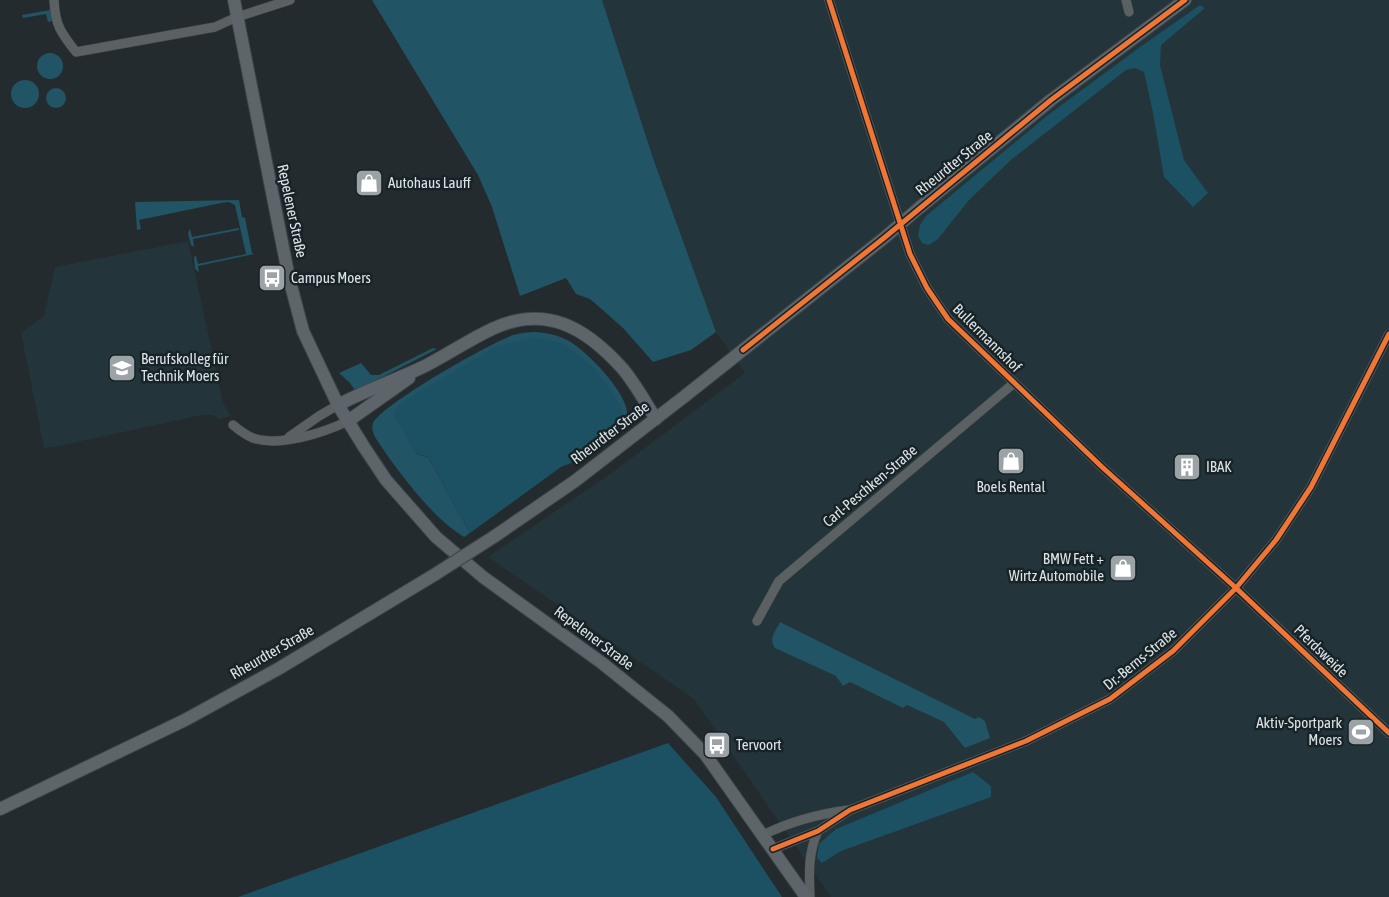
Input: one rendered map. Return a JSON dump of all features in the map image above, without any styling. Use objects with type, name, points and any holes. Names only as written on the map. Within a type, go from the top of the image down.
[{"type":"main road","name":"Repelener Straße","points":[[234,0],[289,278],[303,330],[338,405],[348,421],[386,480],[436,537],[482,577],[602,663],[668,716],[705,754],[808,897]]},
{"type":"main road","name":"Rheurdter Straße","points":[[0,809],[185,720],[278,669],[495,536],[575,481],[656,419],[884,238],[1051,100],[1185,0]]},
{"type":"main road","points":[[338,405],[424,366],[492,329],[529,318],[544,318],[574,327],[588,336],[623,368],[656,419]]},
{"type":"main road","points":[[348,421],[424,366]]},
{"type":"street","points":[[54,0],[54,14],[61,34],[76,52],[215,26],[290,0]]},
{"type":"street","name":"Bullermannshof","points":[[828,0],[910,254],[927,288],[948,319],[1102,467],[1236,588]]},
{"type":"street","points":[[1126,0],[1129,12]]},
{"type":"street","name":"Dr.-Berns-Straße","points":[[774,849],[818,830],[850,810],[1026,742],[1110,699],[1173,651],[1236,588],[1276,540],[1311,487],[1389,334]]},
{"type":"street","name":"Carl-Peschken-Straße","points":[[757,620],[778,581],[1014,383]]},
{"type":"street","points":[[287,439],[338,405]]},
{"type":"street","points":[[233,425],[252,438],[274,440],[327,430],[348,421]]},
{"type":"street","name":"Pferdsweide","points":[[1236,588],[1389,733]]},
{"type":"street","name":"Dr.-Berns-Straße","points":[[764,835],[776,829],[827,813],[850,810]]},
{"type":"street","points":[[808,897],[809,862],[812,843],[818,830]]},
{"type":"shaded area","points":[[372,0],[602,0],[653,158],[716,332],[691,350],[653,362],[624,329],[605,312],[590,299],[576,294],[566,278],[520,296],[492,207],[478,175]]},
{"type":"shaded area","points":[[602,0],[1389,0],[1389,897],[831,897],[694,699],[488,557],[613,472],[745,373],[716,332],[653,158]]},
{"type":"shaded area","points":[[1200,5],[1205,8],[1161,45],[1160,65],[1184,160],[1208,193],[1193,207],[1164,177],[1144,72],[1135,68],[1126,70],[1011,160],[969,200],[938,239],[929,245],[922,243],[918,236],[920,225],[926,216],[1048,115]]},
{"type":"shaded area","points":[[50,10],[52,21],[48,22],[46,14],[23,18],[22,15]]},
{"type":"shaded area","points":[[50,53],[59,57],[63,66],[59,75],[50,79],[41,75],[37,66],[41,57]]},
{"type":"shaded area","points":[[25,80],[35,84],[39,94],[35,104],[25,108],[15,104],[11,94],[15,84]]},
{"type":"shaded area","points":[[56,88],[63,91],[66,98],[63,105],[56,108],[49,105],[46,98],[49,91]]},
{"type":"shaded area","points":[[239,200],[242,217],[245,218],[252,253],[254,254],[198,266],[199,272],[195,269],[194,257],[196,256],[198,264],[246,254],[235,205],[229,202],[221,203],[139,220],[141,229],[137,230],[135,202]]},
{"type":"shaded area","points":[[239,228],[239,230],[193,239],[194,247],[191,245],[188,233],[190,229],[192,237]]},
{"type":"shaded area","name":"Berufskolleg für Technik Moers","points":[[188,241],[223,403],[231,416],[220,419],[212,415],[202,415],[44,448],[21,333],[44,316],[55,267]]},
{"type":"shaded area","points":[[536,332],[565,339],[577,346],[595,362],[619,393],[627,411],[627,417],[622,425],[623,417],[416,454],[428,457],[470,533],[464,537],[439,518],[415,491],[375,437],[372,428],[373,423],[395,402],[461,361],[513,335]]},
{"type":"shaded area","points":[[535,337],[564,344],[594,368],[621,406],[622,425],[594,450],[578,460],[561,467],[470,533],[428,457],[416,454],[394,416],[398,405],[497,346]]},
{"type":"shaded area","points":[[433,348],[437,349],[361,388],[354,389],[339,373],[361,363],[371,375],[379,375]]},
{"type":"shaded area","points":[[780,622],[975,719],[979,717],[985,721],[990,738],[965,748],[944,722],[907,705],[903,708],[850,682],[843,686],[836,676],[775,648],[772,638]]},
{"type":"shaded area","points":[[668,743],[716,797],[782,897],[238,897]]},
{"type":"shaded area","points":[[973,772],[991,786],[991,797],[841,851],[822,863],[817,858],[819,844],[836,829]]},
{"type":"cycle path","points":[[829,0],[910,254],[927,288],[948,319],[1102,467],[1236,588],[1389,733]]},
{"type":"cycle path","points":[[743,350],[884,238],[1051,100],[1185,0]]},
{"type":"cycle path","points":[[773,849],[818,831],[850,810],[1026,741],[1110,699],[1173,651],[1236,588],[1276,540],[1311,487],[1389,334]]},
{"type":"place","name":"Autohaus Lauff","points":[[369,183]]},
{"type":"place","name":"Campus Moers","points":[[272,278]]},
{"type":"place","name":"Berufskolleg für Technik Moers","points":[[122,368]]},
{"type":"place","name":"Boels Rental","points":[[1011,461]]},
{"type":"place","name":"IBAK","points":[[1187,467]]},
{"type":"place","name":"BMW Fett + Wirtz Automobile","points":[[1123,568]]},
{"type":"place","name":"Aktiv-Sportpark Moers","points":[[1361,732]]},
{"type":"place","name":"Tervoort","points":[[717,745]]}]
